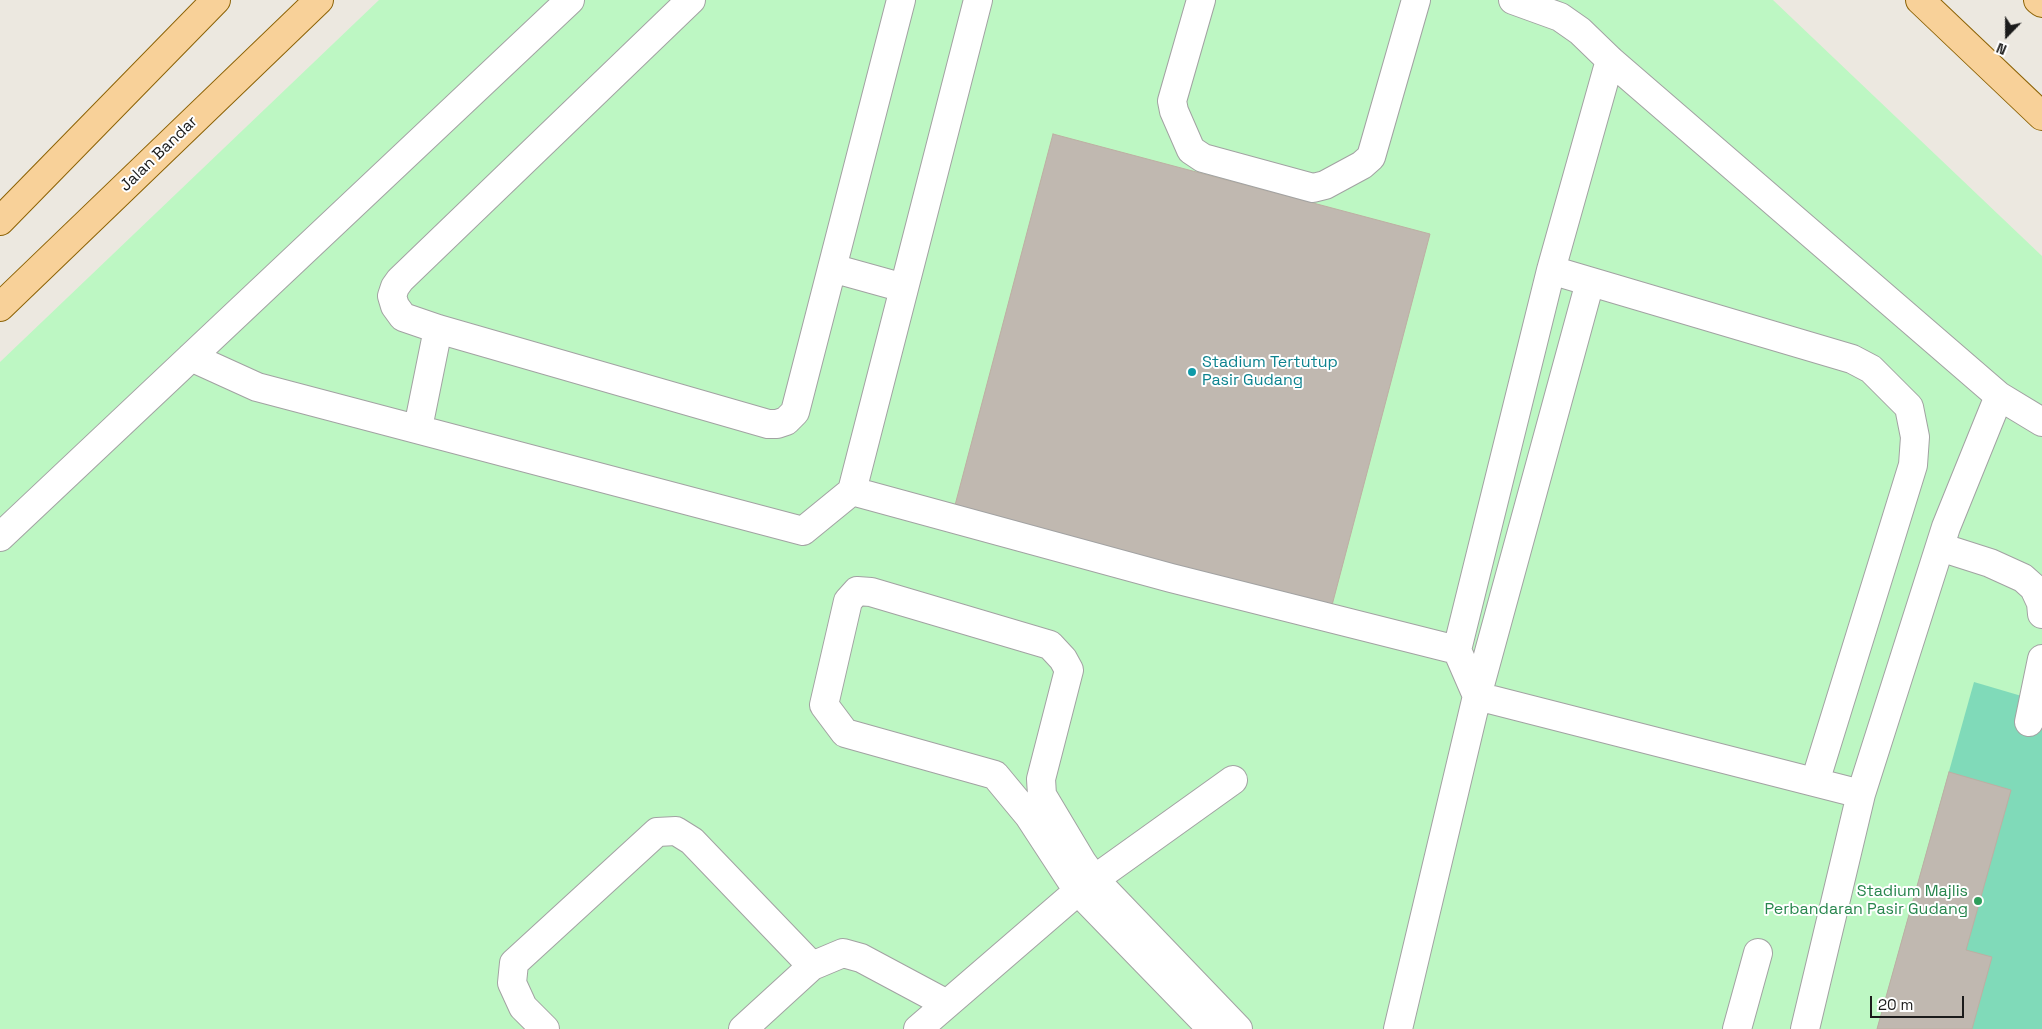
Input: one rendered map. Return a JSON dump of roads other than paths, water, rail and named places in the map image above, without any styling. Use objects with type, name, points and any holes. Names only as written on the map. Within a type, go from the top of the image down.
[{"type":"main road","points":[[5,215],[216,0]]},
{"type":"main road","name":"Jalan Bandar","points":[[0,307],[319,0]]},
{"type":"main road","points":[[1920,0],[2042,116]]},
{"type":"main road","points":[[2038,0],[2042,3]]},
{"type":"main road","points":[[0,283],[58,251]]},
{"type":"street","points":[[0,537],[570,0]]},
{"type":"street","points":[[691,0],[400,280],[392,296],[398,312],[409,320],[438,329],[768,424],[786,422],[795,412],[901,0]]},
{"type":"street","points":[[191,357],[257,387],[803,531],[852,490],[978,0]]},
{"type":"street","points":[[1201,0],[1172,101],[1174,111],[1191,150],[1203,158],[1313,188],[1320,188],[1362,165],[1371,157],[1416,0]]},
{"type":"street","points":[[1513,0],[1543,10],[1571,23],[1610,60],[1999,396],[2042,422]]},
{"type":"street","points":[[1477,696],[1457,650],[1551,270],[1610,60]]},
{"type":"street","points":[[832,268],[904,288]]},
{"type":"street","points":[[1551,270],[1852,359],[1871,369],[1908,407],[1915,437],[1913,465],[1815,782]]},
{"type":"street","points":[[1398,1029],[1477,696],[1590,282]]},
{"type":"street","points":[[418,428],[438,329]]},
{"type":"street","points":[[1805,1029],[1861,794],[1940,547],[1999,396]]},
{"type":"street","points":[[852,490],[1171,578],[1457,650]]},
{"type":"street","points":[[1940,547],[1990,563],[2022,578],[2034,588],[2041,603],[2042,614]]},
{"type":"street","points":[[1212,1029],[1087,886],[995,775],[845,733],[824,705],[848,601],[857,591],[871,592],[1050,645],[1063,659],[1069,670],[1041,779],[1042,795],[1082,862],[1087,886],[1238,1029]]},
{"type":"street","points":[[2029,722],[2042,659]]},
{"type":"street","points":[[1477,696],[1861,794]]},
{"type":"street","points":[[918,1029],[1087,886],[1233,780]]},
{"type":"street","points":[[545,1029],[523,1006],[512,983],[514,963],[657,832],[676,831],[692,840],[812,966]]},
{"type":"street","points":[[743,1029],[812,966],[843,953],[861,958],[946,1004]]},
{"type":"street","points":[[1737,1029],[1758,953]]},
{"type":"place","name":"Stadium Tertutup Pasir Gudang","points":[[1192,372]]},
{"type":"place","name":"Stadium Majlis Perbandaran Pasir Gudang","points":[[1978,901]]}]
